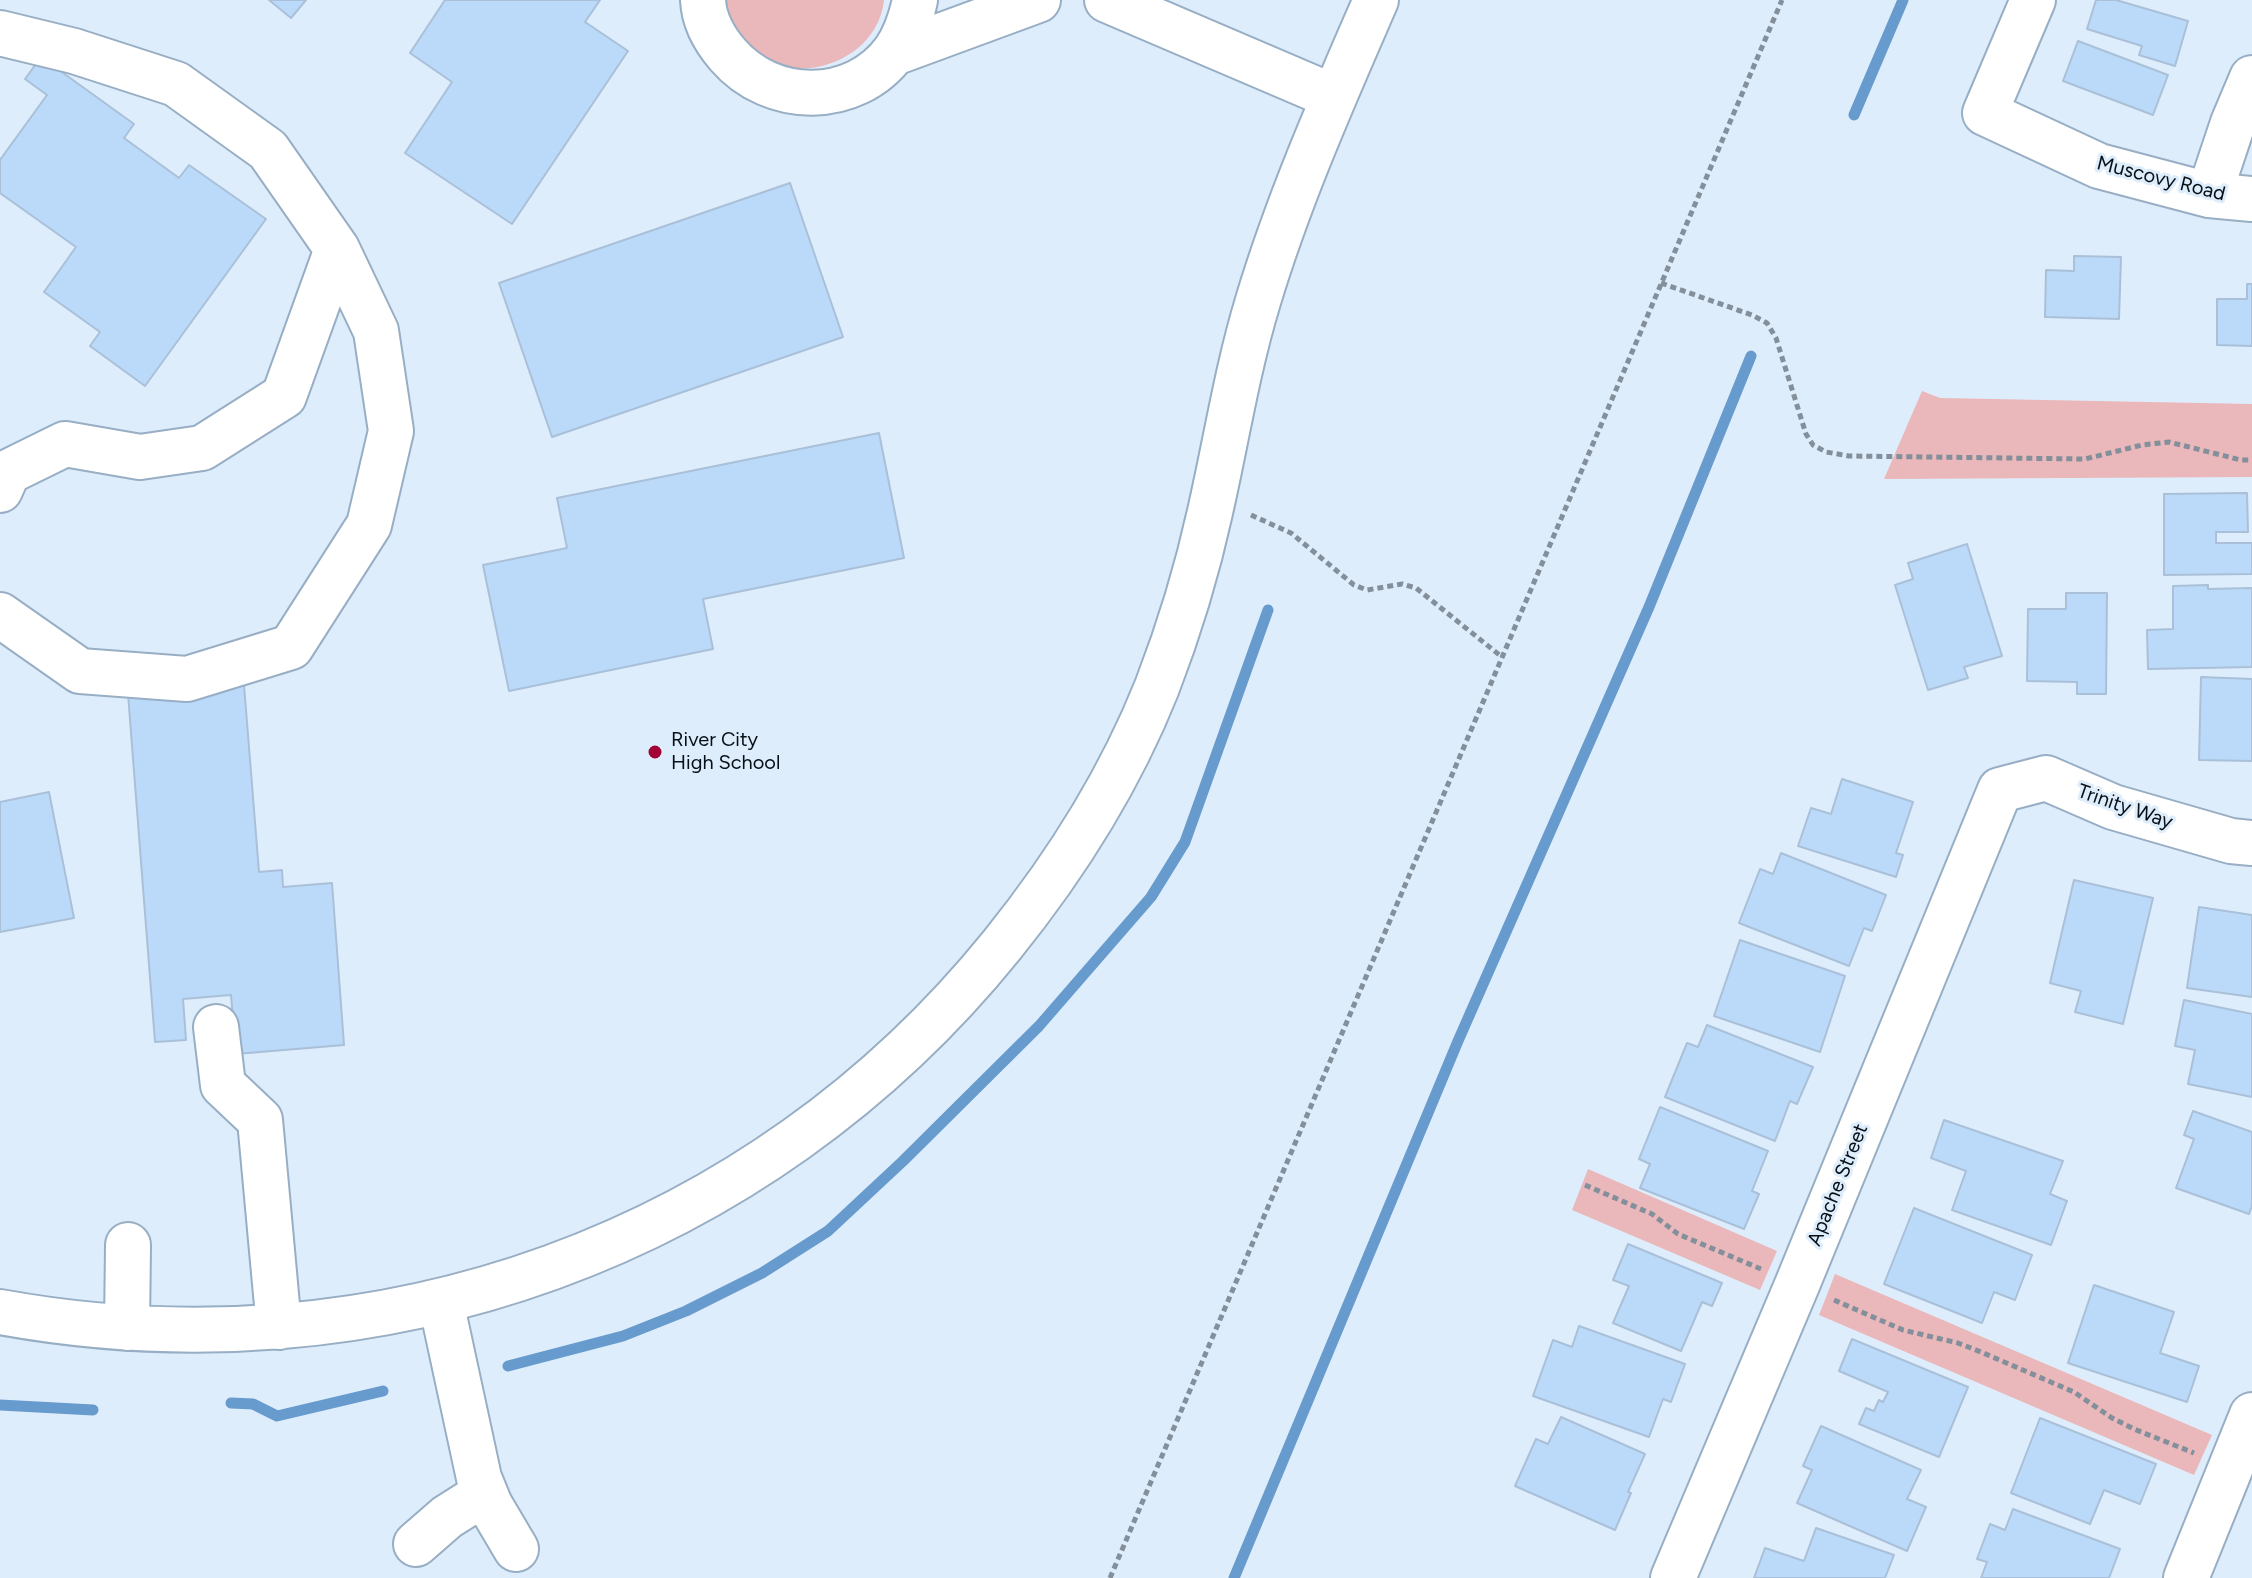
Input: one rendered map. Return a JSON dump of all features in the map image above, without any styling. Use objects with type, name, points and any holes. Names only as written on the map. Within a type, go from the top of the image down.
[{"type":"street","points":[[703,0],[703,10],[716,42],[739,68],[768,87],[802,94],[836,91],[868,77],[894,53],[909,27],[915,0]]},
{"type":"street","points":[[894,53],[1038,0]]},
{"type":"street","points":[[1107,0],[1334,97]]},
{"type":"street","points":[[0,1312],[71,1324],[212,1331],[326,1323],[441,1302],[550,1269],[620,1240],[705,1198],[767,1161],[860,1091],[914,1042],[956,1000],[1040,897],[1112,782],[1161,676],[1184,609],[1212,505],[1232,404],[1258,302],[1310,155],[1376,0]]},
{"type":"street","name":"Muscovy Road","points":[[2033,0],[1985,113],[2099,166],[2209,195],[2252,199]]},
{"type":"street","points":[[0,33],[74,51],[176,84],[268,150],[337,249],[376,331],[391,431],[369,525],[291,647],[187,679],[80,671],[0,615]]},
{"type":"street","points":[[2209,195],[2252,78]]},
{"type":"street","points":[[0,490],[8,472],[65,444],[140,457],[202,448],[284,396],[337,249]]},
{"type":"street","name":"Trinity Way","points":[[2000,790],[2046,778],[2113,807],[2231,841],[2252,843]]},
{"type":"street","name":"Apache Street","points":[[1673,1578],[2000,790]]},
{"type":"street","points":[[216,1027],[223,1085],[260,1120],[279,1327]]},
{"type":"street","points":[[127,1328],[128,1245]]},
{"type":"street","points":[[441,1302],[479,1478],[516,1549]]},
{"type":"street","points":[[2186,1578],[2252,1415]]},
{"type":"street","points":[[416,1544],[447,1517],[485,1493]]},
{"type":"path","points":[[1110,1578],[1782,0]]},
{"type":"path","points":[[1661,283],[1767,323],[1776,338],[1806,434],[1813,445],[1826,452],[1849,456],[2085,459],[2142,445],[2169,442],[2252,460]]},
{"type":"path","points":[[1212,505],[1249,514],[1291,533],[1354,585],[1367,590],[1402,584],[1416,588],[1502,657]]},
{"type":"path","points":[[1585,1185],[1652,1214],[1678,1234],[1766,1271]]},
{"type":"path","points":[[1829,1298],[1903,1330],[1958,1343],[1981,1352],[2074,1392],[2123,1423],[2199,1455]]},
{"type":"shaded area","points":[[719,0],[884,0],[878,21],[867,39],[851,53],[832,63],[811,68],[790,68],[769,63],[750,52],[737,35]]},
{"type":"shaded area","points":[[1922,391],[1940,398],[2252,404],[2252,477],[1884,479]]},
{"type":"shaded area","points":[[1588,1169],[1777,1251],[1760,1290],[1572,1210]]},
{"type":"shaded area","points":[[1835,1274],[2212,1435],[2194,1475],[1819,1315]]},
{"type":"building","points":[[269,0],[306,0],[291,18]]},
{"type":"building","points":[[445,0],[600,0],[585,22],[628,51],[512,224],[405,153],[452,82],[410,53]]},
{"type":"building","points":[[2096,0],[2116,0],[2188,21],[2175,66],[2139,55],[2142,46],[2087,29]]},
{"type":"building","points":[[2078,41],[2168,75],[2153,115],[2063,81]]},
{"type":"building","points":[[41,57],[134,124],[124,138],[179,178],[189,165],[266,219],[145,386],[90,346],[100,332],[44,292],[76,247],[0,193],[0,160],[47,95],[25,79]]},
{"type":"building","points":[[790,183],[843,337],[552,437],[499,283]]},
{"type":"building","points":[[2074,256],[2121,257],[2119,319],[2045,317],[2046,270],[2074,271]]},
{"type":"building","points":[[2247,284],[2252,284],[2252,346],[2217,345],[2217,299],[2247,299]]},
{"type":"building","points":[[879,433],[904,558],[703,599],[713,649],[509,691],[483,565],[567,548],[557,498]]},
{"type":"building","points":[[2247,493],[2248,532],[2216,532],[2216,543],[2252,543],[2252,574],[2164,575],[2164,494]]},
{"type":"building","points":[[1967,544],[2002,656],[1964,667],[1968,678],[1928,690],[1895,585],[1913,579],[1908,563]]},
{"type":"building","points":[[2208,585],[2208,589],[2252,588],[2252,667],[2148,669],[2147,630],[2173,629],[2173,586]]},
{"type":"building","points":[[2066,593],[2107,593],[2106,694],[2077,694],[2077,682],[2027,681],[2028,609],[2066,609]]},
{"type":"building","points":[[2201,677],[2252,679],[2252,761],[2199,760]]},
{"type":"building","points":[[244,685],[259,872],[282,870],[283,887],[332,883],[344,1045],[236,1054],[231,995],[183,999],[186,1040],[155,1042],[128,694]]},
{"type":"building","points":[[1842,779],[1913,802],[1896,853],[1903,855],[1896,877],[1798,846],[1811,808],[1831,814]]},
{"type":"building","points":[[49,792],[74,918],[0,932],[0,802]]},
{"type":"building","points":[[1781,853],[1886,895],[1872,931],[1864,928],[1849,966],[1739,923],[1760,869],[1773,874]]},
{"type":"building","points":[[2074,880],[2153,898],[2123,1024],[2075,1012],[2081,991],[2050,983]]},
{"type":"building","points":[[2199,907],[2252,915],[2252,997],[2187,988]]},
{"type":"building","points":[[1740,940],[1845,976],[1820,1052],[1714,1016]]},
{"type":"building","points":[[2184,1000],[2252,1014],[2252,1097],[2188,1084],[2195,1050],[2175,1046]]},
{"type":"building","points":[[1707,1025],[1813,1067],[1797,1104],[1790,1101],[1775,1141],[1665,1097],[1687,1043],[1698,1047]]},
{"type":"building","points":[[1660,1107],[1768,1151],[1752,1191],[1759,1194],[1744,1229],[1640,1188],[1650,1164],[1639,1159]]},
{"type":"building","points":[[2193,1111],[2252,1132],[2252,1206],[2249,1214],[2176,1188],[2194,1139],[2184,1135]]},
{"type":"building","points":[[1944,1120],[2063,1161],[2050,1194],[2067,1201],[2051,1245],[1952,1210],[1966,1171],[1931,1158]]},
{"type":"building","points":[[1914,1208],[2032,1255],[2015,1300],[1994,1292],[1982,1323],[1884,1284]]},
{"type":"building","points":[[1628,1244],[1722,1283],[1712,1306],[1702,1302],[1681,1351],[1613,1323],[1629,1286],[1613,1280]]},
{"type":"building","points":[[2094,1285],[2174,1312],[2160,1353],[2199,1366],[2187,1402],[2068,1363]]},
{"type":"building","points":[[1579,1326],[1685,1364],[1671,1402],[1663,1399],[1649,1437],[1533,1396],[1553,1340],[1572,1347]]},
{"type":"building","points":[[1852,1339],[1968,1387],[1939,1457],[1859,1424],[1866,1408],[1874,1411],[1879,1400],[1883,1402],[1888,1392],[1839,1371]]},
{"type":"building","points":[[1561,1417],[1645,1454],[1615,1530],[1515,1486],[1536,1439],[1548,1444]]},
{"type":"building","points":[[2040,1418],[2156,1464],[2140,1504],[2104,1490],[2090,1524],[2011,1493]]},
{"type":"building","points":[[1821,1426],[1921,1470],[1907,1499],[1926,1507],[1907,1551],[1797,1503],[1812,1470],[1803,1466]]},
{"type":"building","points":[[2013,1509],[2120,1549],[2109,1578],[1981,1578],[1987,1562],[1977,1559],[1990,1524],[2005,1530]]},
{"type":"building","points":[[1816,1528],[1894,1555],[1885,1578],[1754,1578],[1765,1548],[1804,1561]]},
{"type":"waterway","points":[[1854,115],[1903,0]]},
{"type":"waterway","points":[[1234,1578],[1458,1041],[1649,607],[1751,356]]},
{"type":"waterway","points":[[508,1366],[623,1336],[686,1311],[762,1273],[828,1231],[1039,1026],[1151,897],[1185,842],[1268,610]]},
{"type":"waterway","points":[[231,1403],[253,1404],[277,1416],[383,1391]]},
{"type":"waterway","points":[[0,1405],[93,1410]]},
{"type":"place","name":"River City High School","points":[[655,752]]}]
